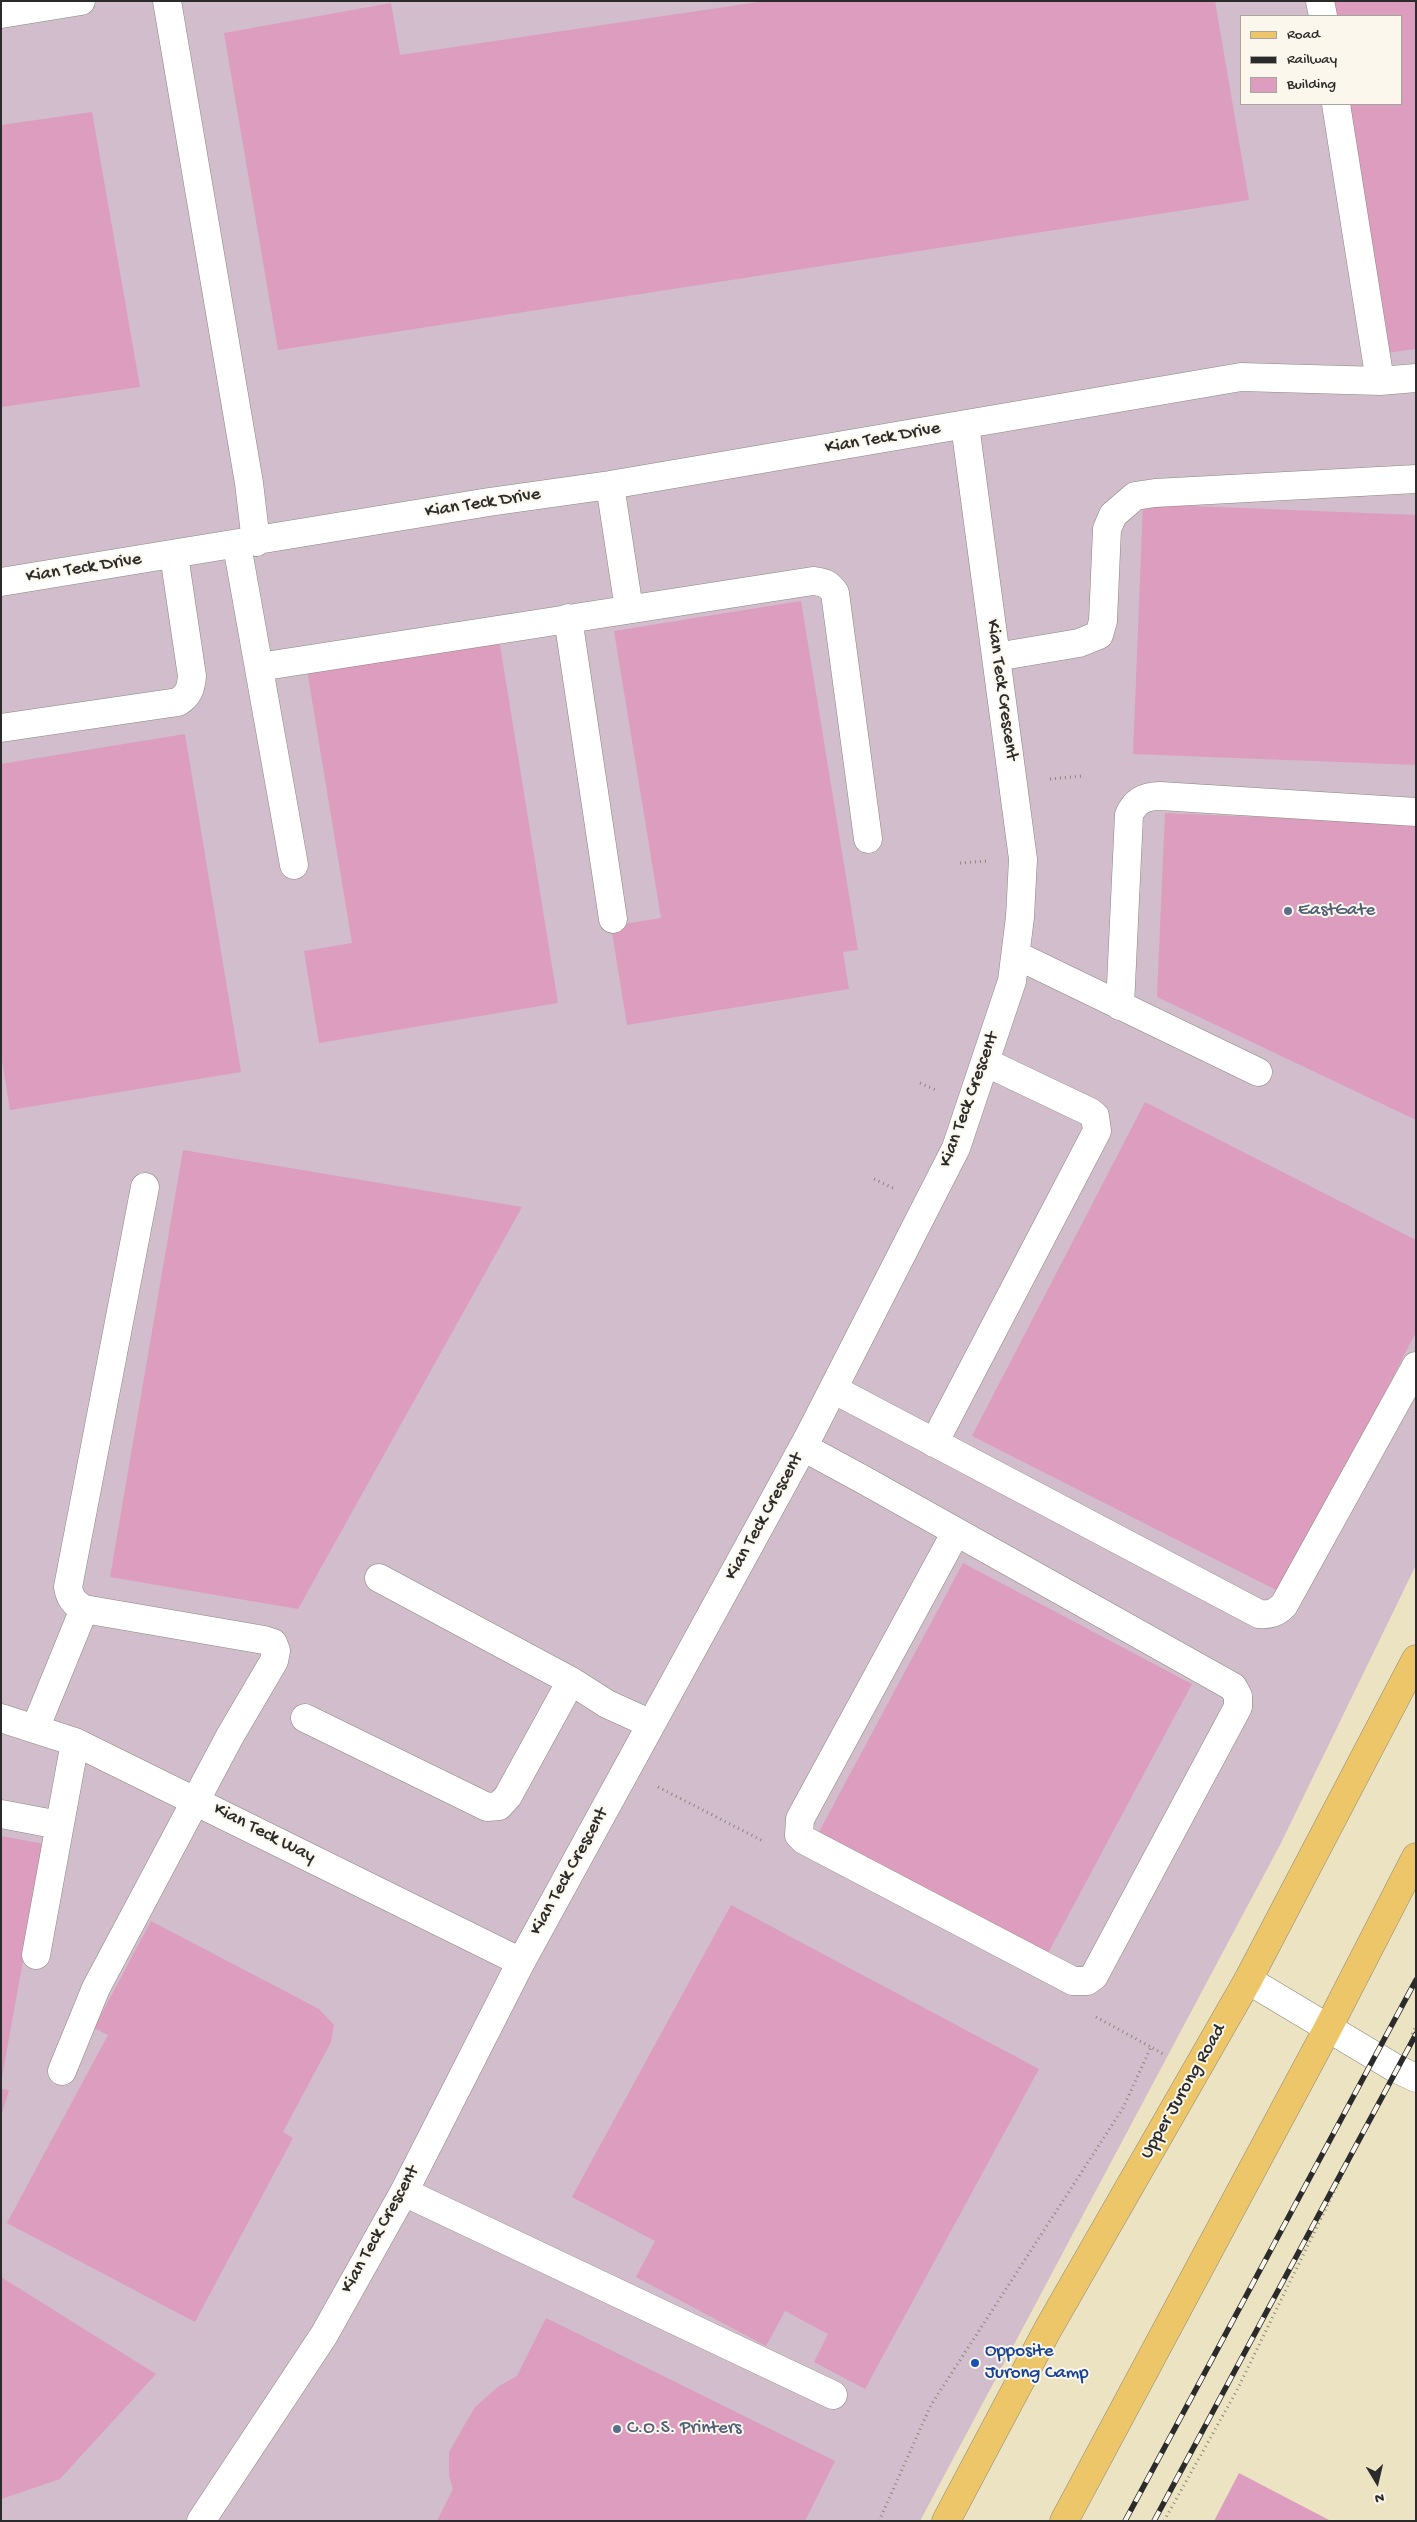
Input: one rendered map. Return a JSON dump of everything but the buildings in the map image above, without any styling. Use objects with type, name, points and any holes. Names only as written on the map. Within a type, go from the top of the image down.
[{"type":"main road","name":"Upper Jurong Road","points":[[946,2521],[1048,2329],[1248,1980],[1416,1660]]},
{"type":"main road","points":[[1064,2521],[1328,2028],[1416,1857]]},
{"type":"street","points":[[1,14],[80,1]]},
{"type":"street","points":[[167,1],[249,483],[246,544],[259,667],[294,865]]},
{"type":"street","points":[[1320,1],[1323,15]]},
{"type":"street","points":[[1336,105],[1380,381]]},
{"type":"street","name":"Kian Teck Drive","points":[[1,582],[246,544],[489,502],[610,485],[1241,377],[1380,381],[1416,378]]},
{"type":"street","name":"Kian Teck Crescent","points":[[201,2521],[324,2335],[404,2192],[521,1962],[834,1389],[956,1148],[1012,982],[1020,917],[1023,859],[965,425]]},
{"type":"street","points":[[996,657],[1079,643],[1099,635],[1103,621],[1107,529],[1113,515],[1135,496],[1155,493],[1416,479]]},
{"type":"street","points":[[610,485],[628,610]]},
{"type":"street","points":[[1,728],[178,702],[185,698],[190,690],[192,676],[174,555]]},
{"type":"street","points":[[259,667],[813,581],[823,582],[831,586],[835,593],[868,839]]},
{"type":"street","points":[[568,618],[613,919]]},
{"type":"street","points":[[1120,1006],[1129,815],[1139,801],[1150,796],[1160,796],[1416,812]]},
{"type":"street","points":[[1016,955],[1258,1072]]},
{"type":"street","points":[[934,1442],[1097,1131],[1095,1116],[1090,1112],[985,1062]]},
{"type":"street","points":[[62,2071],[96,1988],[195,1799],[274,1661],[276,1651],[273,1643],[264,1640],[84,1609],[75,1604],[68,1587],[145,1187]]},
{"type":"street","points":[[834,1389],[1259,1614],[1269,1615],[1277,1612],[1284,1605],[1416,1366]]},
{"type":"street","points":[[803,1447],[956,1532],[1233,1687],[1238,1696],[1238,1706],[1094,1976],[1087,1981],[1072,1980],[804,1840],[799,1834],[800,1819],[956,1532]]},
{"type":"street","points":[[379,1578],[571,1681],[607,1704],[651,1724]]},
{"type":"street","points":[[35,1729],[84,1609]]},
{"type":"street","points":[[305,1718],[487,1807],[499,1806],[508,1796],[571,1681]]},
{"type":"street","name":"Kian Teck Way","points":[[1,1718],[75,1742],[195,1799],[521,1962]]},
{"type":"street","points":[[36,1955],[75,1742]]},
{"type":"street","points":[[1,1814],[59,1825]]},
{"type":"street","points":[[1248,1980],[1405,2073]]},
{"type":"street","points":[[404,2192],[833,2395]]},
{"type":"path","points":[[626,1771],[700,1807]]},
{"type":"path","points":[[1164,2521],[1236,2392],[1405,2073],[1416,2026]]},
{"type":"path","points":[[879,2521],[931,2405],[1123,2108],[1151,2047],[1171,2058]]},
{"type":"shaded area","points":[[1,1],[1416,1],[1416,1565],[1281,1843],[920,2521],[1,2521]]},
{"type":"railway","points":[[1125,2521],[1416,1980]]},
{"type":"railway","points":[[1154,2521],[1416,2034]]},
{"type":"place","name":"EastGate","points":[[1288,911]]},
{"type":"place","name":"Opposite Jurong Camp","points":[[975,2363]]},
{"type":"place","name":"C.O.S. Printers","points":[[617,2429]]}]
